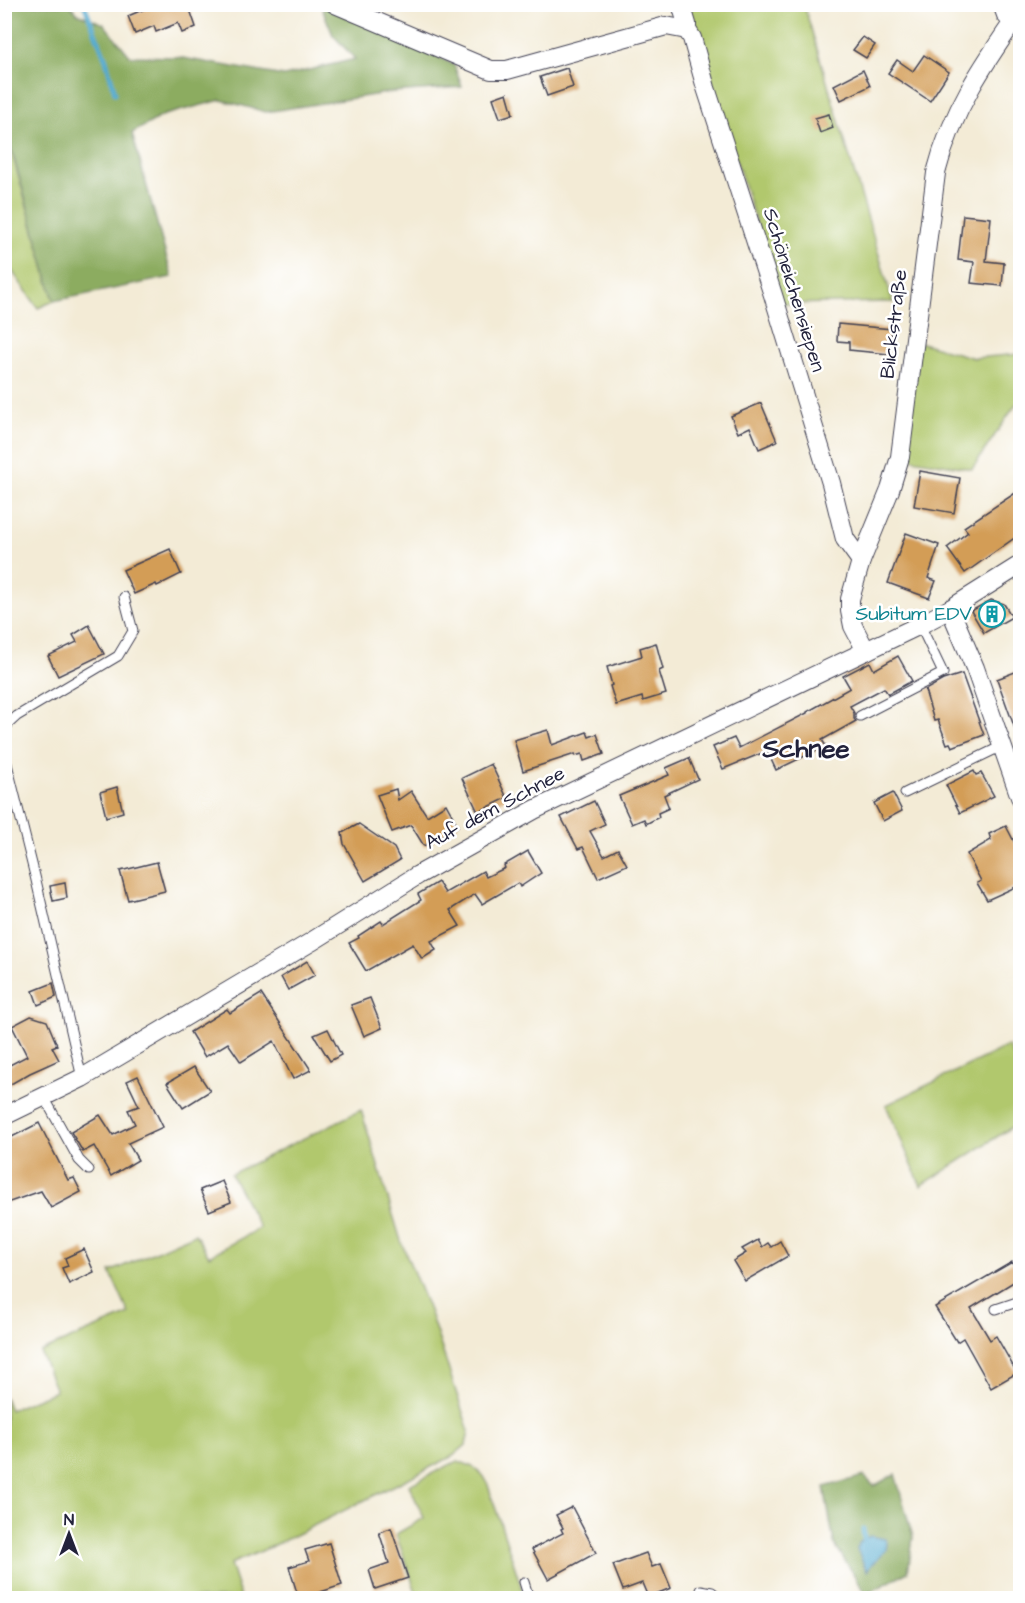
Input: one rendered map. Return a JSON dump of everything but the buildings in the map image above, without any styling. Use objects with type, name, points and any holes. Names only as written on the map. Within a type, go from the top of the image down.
[{"type":"street","points":[[335,4],[491,70],[507,70],[666,27],[687,30]]},
{"type":"street","name":"Schöneichensiepen","points":[[681,4],[687,30],[692,38],[831,483],[845,539],[861,561]]},
{"type":"street","points":[[1002,4],[1006,15],[1017,18]]},
{"type":"street","name":"Blickstraße","points":[[866,651],[853,626],[850,599],[861,561],[890,490],[900,457],[936,173],[951,124],[966,93],[1017,18]]},
{"type":"street","name":"Auf dem Schnee","points":[[4,1116],[82,1078],[311,942],[418,875],[525,815],[920,625],[1020,565]]},
{"type":"street","points":[[950,609],[975,668],[1020,796]]},
{"type":"lane","points":[[4,728],[16,716],[118,656],[133,631],[124,597]]},
{"type":"lane","points":[[860,716],[943,673],[920,625]]},
{"type":"lane","points":[[905,793],[1002,746]]},
{"type":"lane","points":[[4,752],[82,1078]]},
{"type":"lane","points":[[44,1097],[79,1160],[89,1170]]},
{"type":"lane","points":[[996,1309],[1020,1301]]},
{"type":"lane","points":[[524,1582],[529,1599]]},
{"type":"lane","points":[[701,1590],[712,1592],[719,1599]]},
{"type":"green space","points":[[4,5],[70,5],[77,13],[104,24],[130,56],[177,57],[284,76],[355,59],[333,35],[321,6],[400,37],[454,65],[462,87],[393,92],[266,112],[221,100],[164,115],[132,133],[172,277],[54,301],[5,126]]},
{"type":"green space","points":[[688,5],[804,5],[893,302],[781,304]]},
{"type":"green space","points":[[4,126],[54,301],[38,308],[5,261]]},
{"type":"green space","points":[[915,341],[974,358],[1020,354],[1020,404],[1016,404],[972,469],[900,457]]},
{"type":"green space","points":[[1008,1046],[1020,1068],[1020,1122],[921,1186],[886,1105]]},
{"type":"green space","points":[[361,1110],[401,1241],[430,1313],[469,1431],[466,1445],[453,1456],[271,1547],[230,1564],[241,1598],[5,1598],[5,1397],[10,1410],[56,1391],[40,1352],[129,1314],[110,1272],[195,1234],[209,1256],[260,1228],[231,1174]]},
{"type":"green space","points":[[457,1461],[475,1468],[487,1482],[525,1598],[418,1598],[396,1534],[424,1518],[409,1485]]},
{"type":"green space","points":[[895,1474],[913,1537],[908,1572],[866,1594],[834,1543],[824,1487],[864,1476],[874,1486]]},
{"type":"water","points":[[870,1536],[885,1539],[887,1543],[886,1550],[867,1571],[857,1549],[860,1541]]},
{"type":"waterway","points":[[84,4],[106,60],[115,93]]},
{"type":"waterway","points":[[863,1529],[864,1538]]},
{"type":"place","name":"Subitum EDV","points":[[992,614]]},
{"type":"district","name":"Schnee","points":[[806,749]]}]
